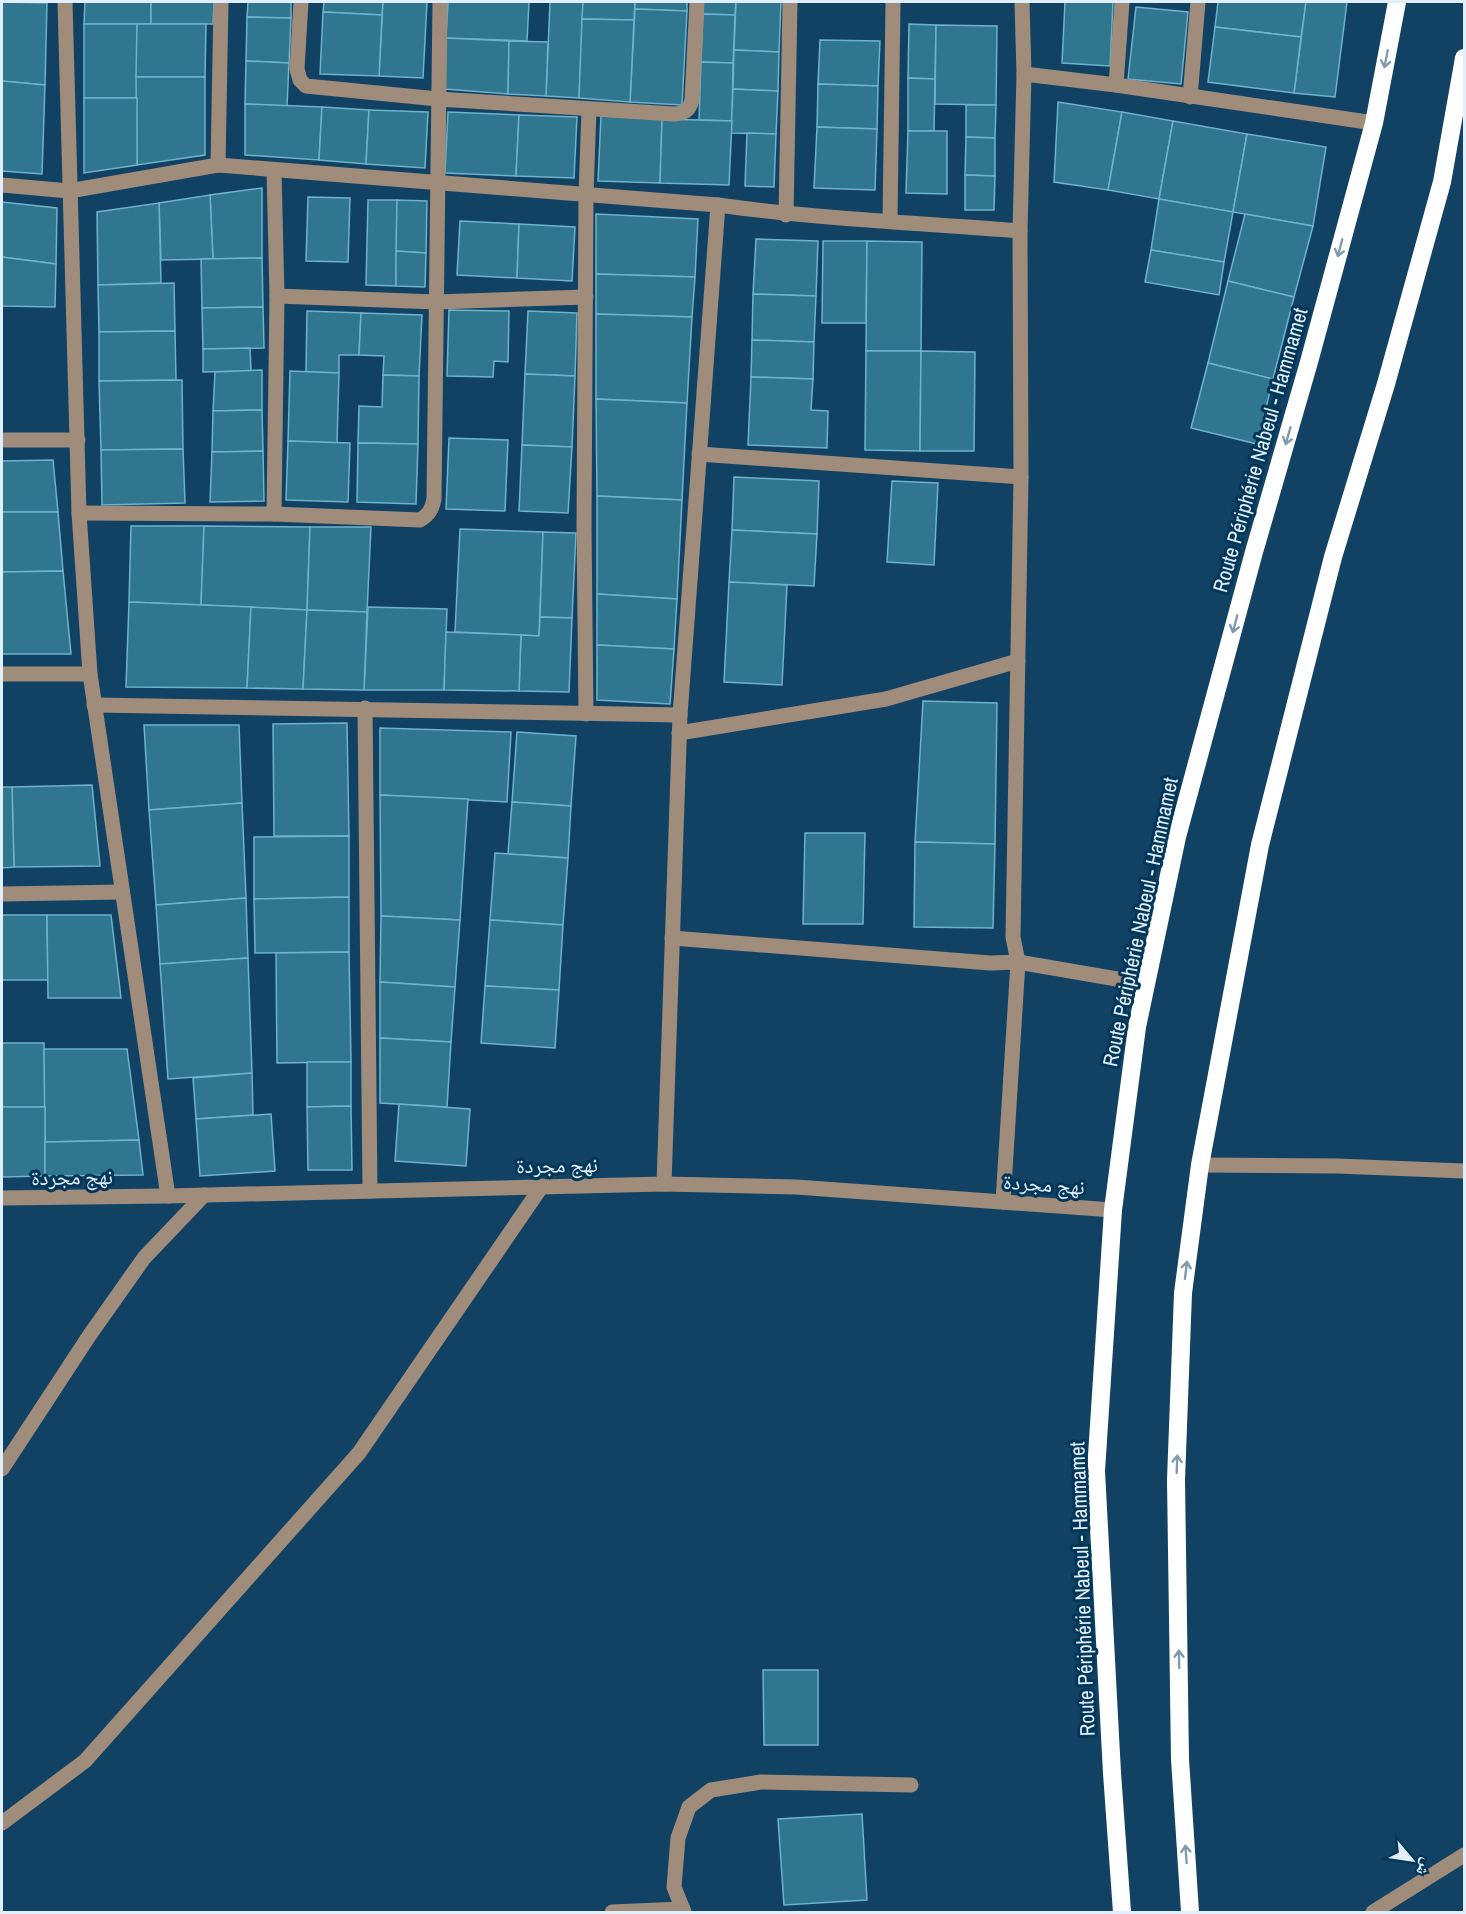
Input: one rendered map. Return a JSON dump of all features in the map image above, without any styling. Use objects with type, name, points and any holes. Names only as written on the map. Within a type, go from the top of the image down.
[{"type":"highway","name":"Route Périphérie Nabeul - Hammamet","points":[[1122,1912],[1112,1773],[1096,1471],[1113,1210],[1137,1027],[1177,837],[1374,123],[1397,2]]},
{"type":"highway","points":[[1190,1912],[1180,1759],[1176,1480],[1183,1293],[1200,1165],[1260,845],[1333,557],[1386,384],[1442,182],[1464,58]]},
{"type":"street","points":[[65,2],[79,513],[90,674],[168,1196]]},
{"type":"street","points":[[218,165],[221,2]]},
{"type":"street","points":[[301,2],[297,69],[300,80],[306,86],[438,99],[674,114],[684,113],[690,108],[692,100],[697,2]]},
{"type":"street","points":[[79,513],[274,514],[420,520],[427,516],[434,499],[440,2]]},
{"type":"street","points":[[786,214],[790,2]]},
{"type":"street","points":[[890,220],[893,2]]},
{"type":"street","points":[[1003,1202],[1018,962],[1013,937],[1021,477],[1020,231],[1024,74],[1022,2]]},
{"type":"street","points":[[1116,85],[1122,2]]},
{"type":"street","points":[[1190,97],[1198,2]]},
{"type":"street","points":[[1024,74],[1116,85],[1374,123]]},
{"type":"street","points":[[586,714],[585,195],[589,109]]},
{"type":"street","points":[[2,185],[69,191],[218,165],[718,205],[786,214],[1020,231]]},
{"type":"street","points":[[274,170],[277,296],[274,514]]},
{"type":"street","points":[[664,1184],[679,733],[718,205]]},
{"type":"street","points":[[277,296],[436,302],[586,297]]},
{"type":"street","points":[[2,440],[78,440]]},
{"type":"street","points":[[699,454],[1021,477]]},
{"type":"street","points":[[679,733],[886,699],[1018,661]]},
{"type":"street","points":[[2,674],[90,674]]},
{"type":"street","points":[[94,705],[680,715]]},
{"type":"street","points":[[365,708],[370,1191]]},
{"type":"street","points":[[2,894],[122,892]]},
{"type":"street","points":[[672,938],[990,963],[1018,962],[1146,984]]},
{"type":"street","points":[[1200,1165],[1337,1166],[1464,1171]]},
{"type":"street","name":"نهج مجردة","points":[[2,1198],[664,1184],[796,1187],[1113,1210]]},
{"type":"street","points":[[2,1823],[85,1761],[359,1453],[542,1186]]},
{"type":"street","points":[[2,1469],[88,1336],[144,1258],[204,1195]]},
{"type":"street","points":[[612,1912],[684,1911],[674,1887],[678,1838],[689,1807],[711,1790],[761,1782],[911,1785]]},
{"type":"street","points":[[1373,1912],[1464,1855]]},
{"type":"building","points":[[2,2],[47,3],[45,85],[2,81]]},
{"type":"building","points":[[85,2],[151,2],[151,24],[84,24]]},
{"type":"building","points":[[151,2],[214,2],[213,24],[151,24]]},
{"type":"building","points":[[248,2],[291,2],[291,18],[247,17]]},
{"type":"building","points":[[324,2],[383,2],[382,15],[323,12]]},
{"type":"building","points":[[383,2],[427,2],[423,78],[379,76]]},
{"type":"building","points":[[448,2],[529,2],[527,41],[446,38]]},
{"type":"building","points":[[550,2],[583,2],[579,98],[546,96]]},
{"type":"building","points":[[583,2],[635,2],[634,20],[582,19]]},
{"type":"building","points":[[635,2],[687,2],[687,11],[635,9]]},
{"type":"building","points":[[703,2],[736,2],[735,15],[703,14]]},
{"type":"building","points":[[736,2],[781,2],[779,52],[734,50]]},
{"type":"building","points":[[1065,2],[1113,2],[1110,66],[1062,63]]},
{"type":"building","points":[[1218,2],[1306,2],[1301,37],[1215,27]]},
{"type":"building","points":[[1306,2],[1347,2],[1335,97],[1294,93]]},
{"type":"building","points":[[1136,7],[1188,12],[1181,84],[1128,79]]},
{"type":"building","points":[[635,9],[687,11],[682,105],[630,102]]},
{"type":"building","points":[[323,12],[382,15],[379,76],[320,74]]},
{"type":"building","points":[[703,14],[735,15],[733,63],[701,62]]},
{"type":"building","points":[[247,17],[291,18],[289,63],[246,61]]},
{"type":"building","points":[[582,19],[634,20],[630,102],[579,98]]},
{"type":"building","points":[[84,24],[137,24],[137,98],[84,98]]},
{"type":"building","points":[[137,24],[206,24],[205,77],[136,77]]},
{"type":"building","points":[[909,24],[936,25],[935,79],[908,78]]},
{"type":"building","points":[[936,25],[997,26],[996,105],[935,104]]},
{"type":"building","points":[[1215,27],[1301,37],[1294,93],[1208,82]]},
{"type":"building","points":[[446,38],[509,41],[508,94],[445,89]]},
{"type":"building","points":[[820,40],[880,41],[878,86],[818,84]]},
{"type":"building","points":[[509,41],[548,42],[546,96],[508,94]]},
{"type":"building","points":[[734,50],[779,52],[778,91],[733,89]]},
{"type":"building","points":[[246,61],[289,63],[287,106],[245,104]]},
{"type":"building","points":[[701,62],[733,63],[732,121],[699,120]]},
{"type":"building","points":[[136,77],[205,77],[205,155],[137,165]]},
{"type":"building","points":[[908,78],[935,79],[934,131],[908,131]]},
{"type":"building","points":[[2,81],[45,85],[42,174],[2,171]]},
{"type":"building","points":[[818,84],[878,86],[877,129],[817,127]]},
{"type":"building","points":[[733,89],[778,91],[776,134],[731,133]]},
{"type":"building","points":[[84,98],[137,98],[137,165],[84,173]]},
{"type":"building","points":[[1058,102],[1122,112],[1108,190],[1054,182]]},
{"type":"building","points":[[245,104],[322,107],[319,160],[245,155]]},
{"type":"building","points":[[966,105],[996,105],[995,138],[966,137]]},
{"type":"building","points":[[322,107],[369,110],[366,164],[319,160]]},
{"type":"building","points":[[369,110],[428,112],[425,168],[366,164]]},
{"type":"building","points":[[448,112],[519,115],[516,176],[445,173]]},
{"type":"building","points":[[1122,112],[1173,121],[1159,199],[1108,190]]},
{"type":"building","points":[[519,115],[577,117],[574,178],[516,176]]},
{"type":"building","points":[[601,116],[662,119],[660,183],[598,181]]},
{"type":"building","points":[[662,119],[732,121],[729,185],[660,183]]},
{"type":"building","points":[[1173,121],[1247,134],[1233,212],[1159,199]]},
{"type":"building","points":[[817,127],[877,129],[875,190],[814,188]]},
{"type":"building","points":[[908,131],[947,131],[947,194],[906,193]]},
{"type":"building","points":[[747,133],[776,134],[774,187],[745,186]]},
{"type":"building","points":[[1247,134],[1326,147],[1313,226],[1233,212]]},
{"type":"building","points":[[966,137],[995,138],[995,176],[965,175]]},
{"type":"building","points":[[965,175],[995,176],[994,210],[965,210]]},
{"type":"building","points":[[262,188],[262,258],[213,259],[210,195]]},
{"type":"building","points":[[210,195],[213,259],[161,260],[159,203]]},
{"type":"building","points":[[308,197],[350,198],[348,262],[306,261]]},
{"type":"building","points":[[1159,199],[1233,212],[1224,262],[1151,250]]},
{"type":"building","points":[[368,200],[397,200],[396,286],[366,285]]},
{"type":"building","points":[[397,200],[427,201],[426,253],[396,251]]},
{"type":"building","points":[[2,202],[57,208],[56,264],[2,257]]},
{"type":"building","points":[[159,203],[161,283],[98,285],[97,212]]},
{"type":"building","points":[[596,214],[698,219],[695,277],[596,274]]},
{"type":"building","points":[[1245,214],[1313,226],[1294,297],[1228,281]]},
{"type":"building","points":[[460,221],[519,224],[517,278],[457,275]]},
{"type":"building","points":[[519,224],[575,227],[572,281],[517,278]]},
{"type":"building","points":[[756,239],[818,241],[816,296],[753,294]]},
{"type":"building","points":[[823,241],[867,241],[866,323],[822,323]]},
{"type":"building","points":[[867,241],[922,242],[921,351],[866,351]]},
{"type":"building","points":[[1151,250],[1224,262],[1219,295],[1145,282]]},
{"type":"building","points":[[396,251],[426,253],[425,287],[396,286]]},
{"type":"building","points":[[2,257],[56,264],[55,307],[2,306]]},
{"type":"building","points":[[262,258],[263,307],[202,308],[201,259]]},
{"type":"building","points":[[596,274],[695,277],[692,317],[596,314]]},
{"type":"building","points":[[1228,281],[1294,297],[1273,379],[1208,363]]},
{"type":"building","points":[[174,283],[175,331],[99,332],[98,285]]},
{"type":"building","points":[[753,294],[816,296],[814,342],[752,340]]},
{"type":"building","points":[[263,307],[264,348],[203,349],[202,308]]},
{"type":"building","points":[[449,310],[509,311],[508,362],[494,361],[493,377],[447,376]]},
{"type":"building","points":[[307,311],[361,313],[359,355],[339,355],[339,373],[306,372]]},
{"type":"building","points":[[528,311],[577,313],[575,376],[525,374]]},
{"type":"building","points":[[361,313],[422,315],[419,376],[383,375],[384,356],[359,355]]},
{"type":"building","points":[[596,314],[692,317],[687,403],[596,399]]},
{"type":"building","points":[[175,331],[176,380],[99,381],[99,332]]},
{"type":"building","points":[[752,340],[814,342],[813,379],[751,377]]},
{"type":"building","points":[[250,348],[251,371],[203,372],[203,349]]},
{"type":"building","points":[[866,351],[921,351],[920,451],[865,450]]},
{"type":"building","points":[[921,351],[975,352],[974,451],[920,451]]},
{"type":"building","points":[[1208,363],[1273,379],[1257,444],[1191,428]]},
{"type":"building","points":[[262,370],[262,410],[213,411],[215,372]]},
{"type":"building","points":[[290,371],[339,373],[337,443],[288,441]]},
{"type":"building","points":[[525,374],[575,376],[572,447],[522,445]]},
{"type":"building","points":[[383,375],[419,376],[418,444],[358,443],[359,406],[382,407]]},
{"type":"building","points":[[751,377],[813,379],[811,410],[828,411],[827,448],[748,445]]},
{"type":"building","points":[[182,380],[183,449],[101,450],[99,381]]},
{"type":"building","points":[[596,399],[687,403],[682,500],[597,496]]},
{"type":"building","points":[[262,410],[263,451],[212,452],[213,411]]},
{"type":"building","points":[[449,438],[508,440],[505,511],[446,509]]},
{"type":"building","points":[[288,441],[350,443],[348,502],[286,500]]},
{"type":"building","points":[[358,443],[418,444],[416,504],[357,502]]},
{"type":"building","points":[[522,445],[572,447],[568,513],[519,511]]},
{"type":"building","points":[[183,449],[185,503],[102,505],[101,450]]},
{"type":"building","points":[[263,451],[264,501],[210,502],[212,452]]},
{"type":"building","points":[[53,460],[58,512],[2,512],[2,461]]},
{"type":"building","points":[[734,477],[819,481],[817,534],[732,530]]},
{"type":"building","points":[[892,481],[938,483],[934,565],[887,562]]},
{"type":"building","points":[[597,496],[682,500],[677,599],[597,594]]},
{"type":"building","points":[[2,512],[58,512],[63,571],[2,572]]},
{"type":"building","points":[[131,526],[204,526],[201,605],[129,602]]},
{"type":"building","points":[[204,526],[310,527],[307,610],[201,605]]},
{"type":"building","points":[[310,527],[371,527],[367,612],[307,610]]},
{"type":"building","points":[[460,529],[543,532],[539,636],[455,632]]},
{"type":"building","points":[[732,530],[817,534],[814,586],[729,582]]},
{"type":"building","points":[[543,532],[576,533],[572,618],[540,617]]},
{"type":"building","points":[[63,571],[71,654],[2,654],[2,572]]},
{"type":"building","points":[[729,582],[787,585],[782,685],[724,682]]},
{"type":"building","points":[[597,594],[677,599],[674,649],[597,645]]},
{"type":"building","points":[[129,602],[251,607],[247,688],[126,687]]},
{"type":"building","points":[[251,607],[307,610],[303,689],[247,688]]},
{"type":"building","points":[[368,607],[447,609],[444,690],[364,690]]},
{"type":"building","points":[[307,610],[367,612],[364,690],[303,689]]},
{"type":"building","points":[[540,617],[572,618],[569,692],[519,691],[521,635],[539,636]]},
{"type":"building","points":[[446,632],[521,635],[519,691],[444,690]]},
{"type":"building","points":[[597,645],[674,649],[670,704],[597,700]]},
{"type":"building","points":[[923,701],[997,703],[995,844],[915,842]]},
{"type":"building","points":[[347,723],[349,836],[274,836],[273,724]]},
{"type":"building","points":[[144,725],[239,725],[242,803],[149,810]]},
{"type":"building","points":[[380,728],[511,732],[507,802],[380,795]]},
{"type":"building","points":[[517,732],[576,736],[571,806],[512,802]]},
{"type":"building","points":[[92,785],[100,866],[14,867],[12,787]]},
{"type":"building","points":[[2,787],[12,787],[14,867],[2,868]]},
{"type":"building","points":[[380,795],[468,799],[460,920],[381,916]]},
{"type":"building","points":[[512,802],[571,806],[568,858],[508,854]]},
{"type":"building","points":[[242,803],[246,898],[156,905],[149,810]]},
{"type":"building","points":[[805,833],[865,833],[863,924],[803,924]]},
{"type":"building","points":[[349,836],[349,897],[254,899],[254,837]]},
{"type":"building","points":[[915,842],[995,844],[993,928],[914,927]]},
{"type":"building","points":[[495,853],[568,858],[563,925],[490,920]]},
{"type":"building","points":[[349,897],[349,952],[255,953],[254,899]]},
{"type":"building","points":[[246,898],[248,958],[160,964],[156,905]]},
{"type":"building","points":[[2,915],[47,915],[48,980],[2,980]]},
{"type":"building","points":[[47,915],[111,915],[121,998],[48,998]]},
{"type":"building","points":[[381,916],[460,920],[455,987],[380,982]]},
{"type":"building","points":[[490,920],[563,925],[559,990],[485,986]]},
{"type":"building","points":[[349,952],[351,1062],[277,1063],[276,953]]},
{"type":"building","points":[[248,958],[252,1073],[168,1079],[160,964]]},
{"type":"building","points":[[380,982],[455,987],[451,1042],[380,1038]]},
{"type":"building","points":[[485,986],[559,990],[555,1048],[481,1043]]},
{"type":"building","points":[[380,1038],[451,1042],[447,1107],[380,1103]]},
{"type":"building","points":[[2,1043],[44,1043],[45,1107],[2,1107]]},
{"type":"building","points":[[44,1049],[127,1049],[139,1140],[45,1142]]},
{"type":"building","points":[[307,1062],[351,1062],[351,1106],[307,1107]]},
{"type":"building","points":[[252,1073],[253,1115],[196,1119],[193,1078]]},
{"type":"building","points":[[399,1104],[470,1109],[466,1166],[395,1161]]},
{"type":"building","points":[[351,1106],[352,1170],[308,1170],[307,1107]]},
{"type":"building","points":[[2,1107],[45,1107],[45,1176],[2,1177]]},
{"type":"building","points":[[271,1114],[275,1171],[200,1176],[196,1119]]},
{"type":"building","points":[[139,1140],[143,1175],[45,1176],[45,1142]]},
{"type":"building","points":[[763,1670],[818,1670],[818,1745],[764,1745]]},
{"type":"building","points":[[862,1814],[867,1900],[784,1905],[778,1819]]}]
